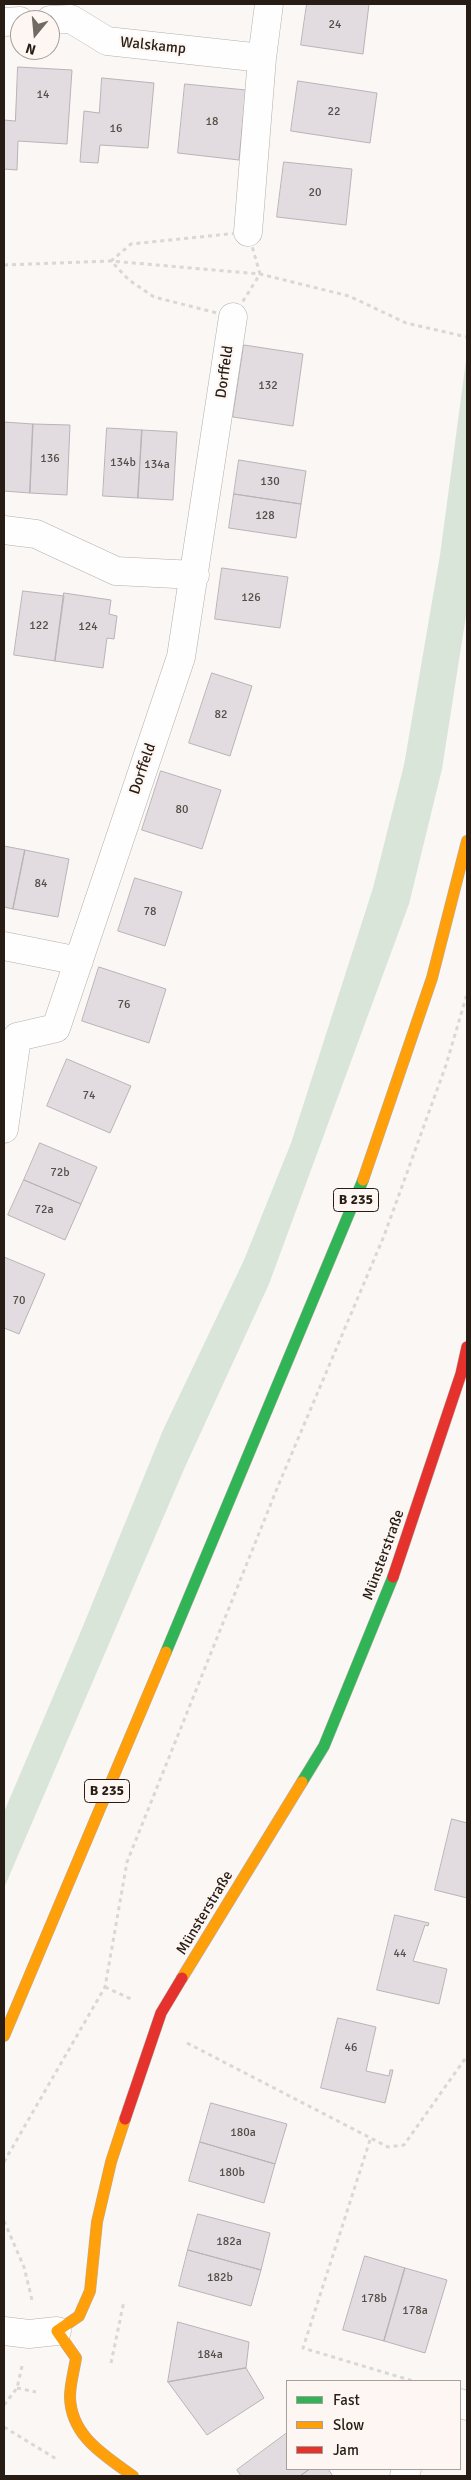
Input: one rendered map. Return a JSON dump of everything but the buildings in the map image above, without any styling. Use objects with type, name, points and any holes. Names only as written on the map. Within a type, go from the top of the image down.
[{"type":"main road","name":"B 235","points":[[4,2036],[354,1205],[396,1088],[432,978],[467,841]]},
{"type":"main road","name":"Münsterstraße","points":[[57,2331],[78,2316],[90,2291],[97,2222],[111,2162],[138,2074],[162,2013],[324,1746],[403,1552],[461,1374],[467,1347]]},
{"type":"main road","points":[[57,2331],[76,2358],[70,2397],[73,2421],[86,2441],[133,2476]]},
{"type":"street","points":[[248,232],[262,58],[269,4]]},
{"type":"street","name":"Walskamp","points":[[60,20],[71,20],[107,41],[262,58]]},
{"type":"street","name":"Dorffeld","points":[[4,1129],[10,1036],[56,1028],[181,657],[233,317]]},
{"type":"street","points":[[4,530],[36,534],[116,571],[195,575]]},
{"type":"street","points":[[4,946],[79,961]]},
{"type":"street","points":[[4,2331],[29,2334],[57,2331]]},
{"type":"path","points":[[111,261],[131,244],[248,232]]},
{"type":"path","points":[[111,261],[129,280],[154,297],[233,317]]},
{"type":"path","points":[[4,265],[111,261],[260,274],[350,296],[406,323],[467,337]]},
{"type":"path","points":[[4,2162],[105,1988],[127,1862],[274,1496],[384,1236],[446,1066],[467,994]]},
{"type":"path","points":[[181,2051],[189,2035]]},
{"type":"path","points":[[185,2043],[370,2140],[388,2147],[404,2145],[467,2056]]},
{"type":"path","points":[[370,2140],[303,2348],[410,2380]]},
{"type":"path","points":[[4,2221],[24,2266],[32,2302]]},
{"type":"path","points":[[110,2366],[124,2296]]},
{"type":"path","points":[[4,2406],[17,2388],[23,2362]]},
{"type":"path","points":[[4,2427],[60,2462]]},
{"type":"shaded area","points":[[467,353],[467,609],[442,769],[409,904],[269,1284],[185,1467],[4,1888],[4,1812],[81,1631],[163,1430],[244,1260],[291,1143],[373,888],[404,765],[440,555]]},
{"type":"traffic: fast","points":[[166,1652],[363,1180]]},
{"type":"traffic: fast","points":[[302,1782],[324,1746],[393,1577]]},
{"type":"traffic: slow","points":[[363,1180],[432,978],[467,841]]},
{"type":"traffic: slow","points":[[4,2036],[166,1652]]},
{"type":"traffic: slow","points":[[182,1978],[302,1782]]},
{"type":"traffic: slow","points":[[125,2119],[111,2162],[97,2222],[90,2291],[79,2316],[57,2331],[76,2358],[70,2397],[76,2423],[91,2443],[133,2476]]},
{"type":"traffic: jam","points":[[393,1577],[461,1374],[467,1347]]},
{"type":"traffic: jam","points":[[125,2119],[161,2013],[182,1978]]}]
